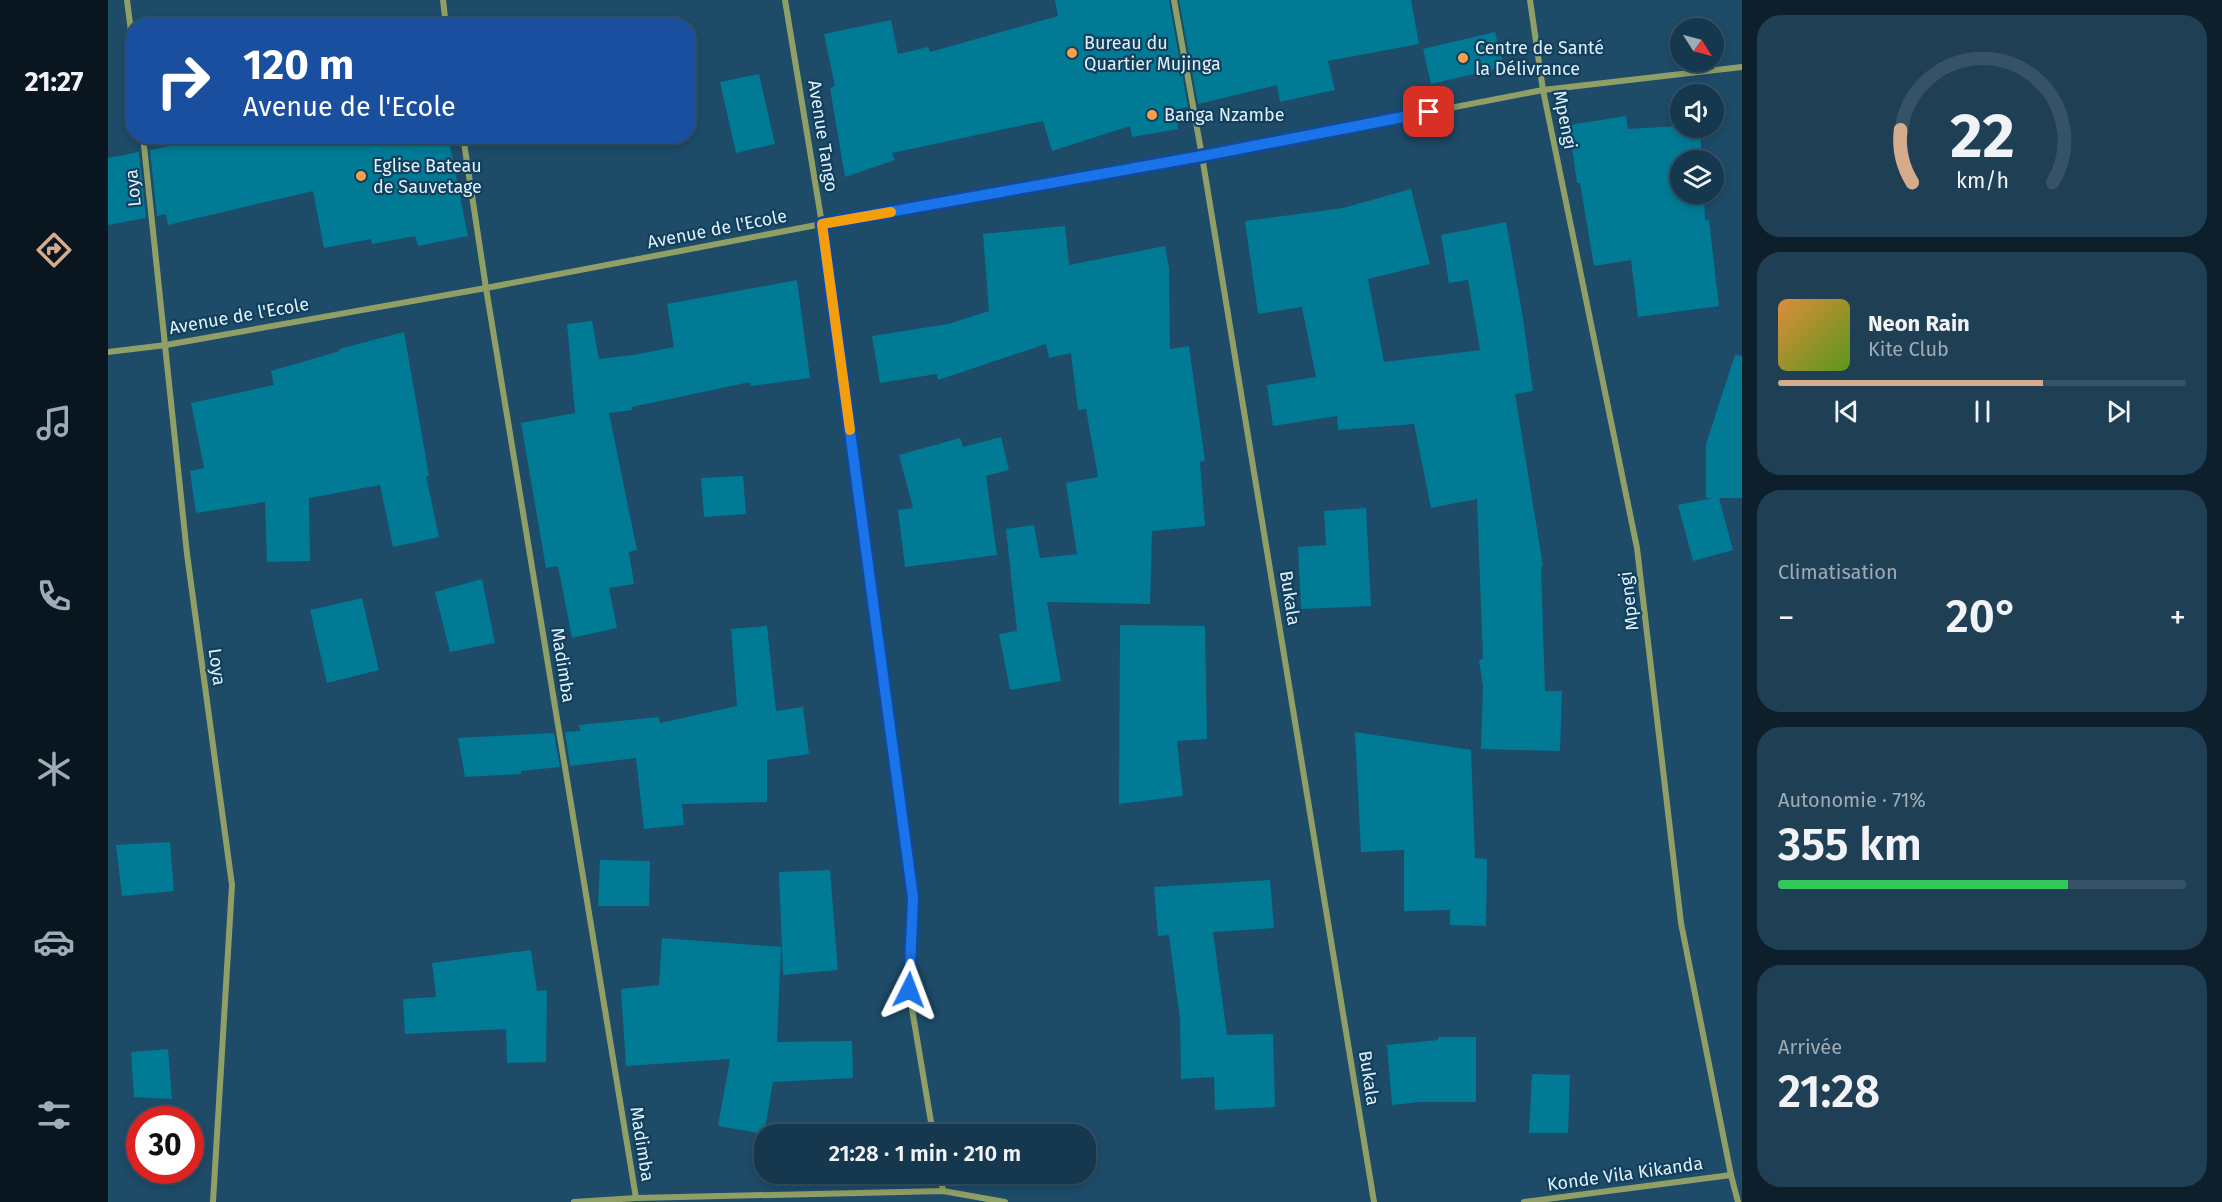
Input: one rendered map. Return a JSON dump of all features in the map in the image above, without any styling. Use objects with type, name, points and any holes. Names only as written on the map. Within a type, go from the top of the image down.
[{"type":"street","points":[[127,0],[129,18]]},
{"type":"street","points":[[443,0],[445,18]]},
{"type":"street","name":"Avenue Tango","points":[[785,0],[822,224],[913,898],[909,990],[931,1124]]},
{"type":"street","name":"Bukala","points":[[1174,0],[1202,156],[1374,1202]]},
{"type":"street","name":"Mpengi","points":[[1530,0],[1543,90],[1637,548],[1681,923],[1738,1202]]},
{"type":"street","name":"Avenue de l'Ecole","points":[[108,352],[166,345],[486,288],[822,224],[1202,156],[1543,90],[1742,67]]},
{"type":"street","name":"Loya","points":[[144,144],[187,554],[232,885],[213,1202]]},
{"type":"street","name":"Madimba","points":[[464,144],[636,1198]]},
{"type":"street","name":"Konde Vila Kikanda","points":[[1524,1202],[1731,1175]]},
{"type":"street","points":[[942,1184],[943,1191]]},
{"type":"street","points":[[574,1202],[793,1193],[943,1191],[1005,1202]]},
{"type":"street","points":[[793,1193],[794,1202]]},
{"type":"building","points":[[1055,0],[1169,0],[1188,107],[1175,110],[1178,129],[1132,137],[1130,126],[1052,151],[1043,121],[892,153],[895,160],[845,177],[830,88],[835,86],[824,34],[891,20],[898,54],[928,47],[930,52],[1058,16]]},
{"type":"building","points":[[1179,0],[1411,0],[1419,44],[1328,61],[1335,90],[1280,102],[1277,85],[1198,104]]},
{"type":"building","name":"Centre de Santé la Délivrance","points":[[1495,32],[1504,67],[1431,84],[1423,49]]},
{"type":"building","points":[[759,74],[775,144],[736,153],[720,82]]},
{"type":"building","points":[[1626,116],[1628,129],[1670,127],[1670,138],[1701,138],[1701,150],[1670,150],[1670,204],[1704,204],[1705,220],[1709,220],[1719,306],[1638,317],[1631,260],[1594,266],[1580,183],[1577,183],[1569,125]]},
{"type":"building","points":[[181,144],[450,144],[468,236],[418,246],[415,236],[372,244],[371,239],[324,248],[313,191],[168,225],[166,214],[157,216],[150,150]]},
{"type":"building","points":[[139,152],[146,218],[108,225],[108,158]]},
{"type":"building","points":[[1411,189],[1430,264],[1368,279],[1384,362],[1480,350],[1468,280],[1449,283],[1441,235],[1506,222],[1533,391],[1515,394],[1543,566],[1541,567],[1545,691],[1562,691],[1560,751],[1481,749],[1483,686],[1479,660],[1483,659],[1477,499],[1431,508],[1414,424],[1338,430],[1337,416],[1273,426],[1267,385],[1316,377],[1302,307],[1258,314],[1245,221],[1343,208]]},
{"type":"building","points":[[1065,226],[1069,265],[1165,246],[1169,268],[1170,349],[1189,346],[1205,461],[1200,462],[1205,526],[1152,531],[1150,604],[1047,602],[1061,681],[1010,690],[999,634],[1017,631],[1006,529],[1034,525],[1040,558],[1077,554],[1066,483],[1098,477],[1086,409],[1078,410],[1071,353],[1049,358],[1046,344],[938,380],[937,374],[880,383],[872,336],[948,324],[989,311],[983,234]]},
{"type":"building","points":[[797,280],[810,378],[751,386],[750,382],[632,407],[632,410],[609,413],[637,550],[629,552],[634,584],[609,588],[617,628],[572,638],[558,566],[546,568],[521,423],[575,413],[567,324],[592,321],[599,359],[633,355],[674,347],[667,304]]},
{"type":"building","points":[[404,332],[429,476],[426,476],[439,537],[393,547],[380,485],[309,498],[310,561],[267,562],[265,502],[196,513],[190,471],[204,468],[191,403],[274,385],[271,371],[340,351],[339,349]]},
{"type":"building","points":[[1735,355],[1742,356],[1742,498],[1719,498],[1733,550],[1693,561],[1678,505],[1713,498],[1706,498],[1706,444]]},
{"type":"building","points":[[1001,437],[1009,470],[986,476],[997,555],[905,567],[898,510],[913,508],[899,455],[960,438],[963,447]]},
{"type":"building","points":[[743,476],[746,514],[704,517],[701,478]]},
{"type":"building","points":[[1366,508],[1371,606],[1301,609],[1298,547],[1326,545],[1324,511]]},
{"type":"building","points":[[482,579],[495,643],[450,652],[435,592]]},
{"type":"building","points":[[362,598],[379,670],[327,683],[310,610]]},
{"type":"building","points":[[1120,625],[1205,626],[1207,739],[1177,741],[1183,796],[1119,804]]},
{"type":"building","points":[[767,626],[776,711],[803,707],[809,754],[767,760],[767,802],[682,804],[684,825],[644,829],[636,758],[570,766],[565,732],[580,731],[579,725],[659,717],[660,723],[737,706],[731,629]]},
{"type":"building","points":[[1355,732],[1471,750],[1475,858],[1487,859],[1486,926],[1450,925],[1450,910],[1404,911],[1404,850],[1361,852]]},
{"type":"building","points":[[554,733],[560,767],[521,771],[521,774],[465,777],[458,738]]},
{"type":"building","points":[[170,842],[174,891],[122,896],[116,845]]},
{"type":"building","points":[[600,860],[650,861],[649,906],[598,906]]},
{"type":"building","points":[[830,870],[838,970],[783,975],[779,872]]},
{"type":"building","points":[[1270,880],[1274,928],[1213,932],[1227,1035],[1273,1034],[1275,1107],[1215,1110],[1214,1077],[1181,1079],[1180,1020],[1169,935],[1158,936],[1154,887]]},
{"type":"building","points":[[662,938],[781,947],[777,1042],[852,1041],[853,1078],[773,1082],[766,1124],[754,1124],[754,1132],[718,1126],[730,1059],[626,1066],[621,989],[659,985]]},
{"type":"building","points":[[531,950],[537,991],[547,990],[546,1062],[507,1063],[506,1029],[405,1034],[403,999],[436,997],[432,963]]},
{"type":"building","points":[[1438,1037],[1476,1037],[1476,1102],[1420,1102],[1392,1105],[1387,1045],[1438,1040]]},
{"type":"building","points":[[168,1049],[172,1099],[134,1097],[131,1052]]},
{"type":"building","points":[[1532,1074],[1570,1075],[1568,1133],[1529,1133]]},
{"type":"slow traffic","points":[[850,430],[822,224],[891,212]]},
{"type":"place","name":"Bureau du Quartier Mujinga","points":[[1072,53]]},
{"type":"place","name":"Centre de Santé la Délivrance","points":[[1463,58]]},
{"type":"place","name":"Banga Nzambe","points":[[1152,115]]},
{"type":"place","name":"Eglise Bateau de Sauvetage","points":[[361,176]]},
{"type":"route","points":[[909,990],[913,898],[822,224],[1202,156],[1429,112]]}]
